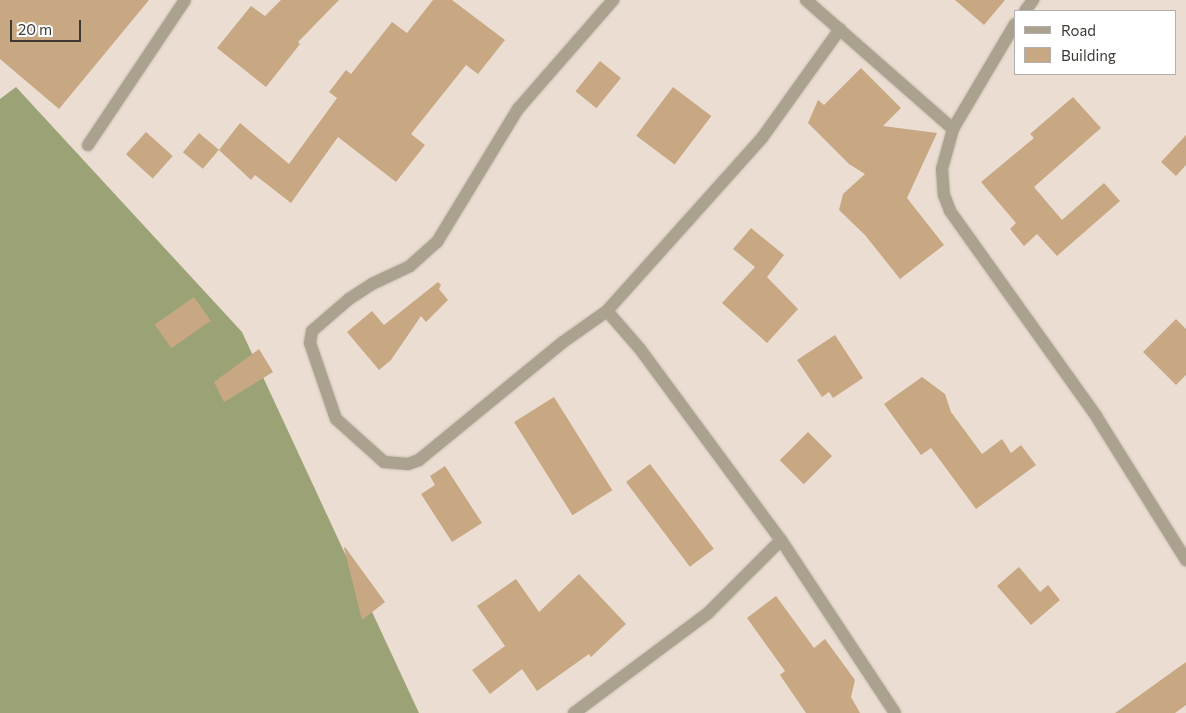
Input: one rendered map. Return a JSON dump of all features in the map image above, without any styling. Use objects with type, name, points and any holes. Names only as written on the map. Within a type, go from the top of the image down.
[{"type":"street","points":[[88,145],[185,0]]},
{"type":"street","points":[[613,0],[518,109],[437,242],[410,266],[372,284],[350,298],[312,331],[310,343],[336,419],[384,462],[408,464],[419,460],[563,342],[607,311],[762,138],[840,29]]},
{"type":"street","points":[[806,0],[953,129]]},
{"type":"street","points":[[1014,26],[953,129],[942,169],[944,195],[950,211],[1096,416],[1186,560]]},
{"type":"street","points":[[607,311],[640,350],[781,540],[895,713]]},
{"type":"street","points":[[574,713],[708,613],[781,540]]},
{"type":"green space","points":[[16,87],[242,332],[419,713],[0,713],[0,99]]},
{"type":"building","points":[[0,0],[149,0],[59,109],[0,59]]},
{"type":"building","points":[[281,0],[339,0],[298,42],[300,44],[266,87],[217,48],[251,6],[265,16]]},
{"type":"building","points":[[433,0],[452,0],[505,40],[478,74],[466,65],[411,134],[425,145],[396,182],[338,137],[291,203],[255,175],[251,180],[219,150],[240,123],[289,164],[337,98],[329,92],[346,70],[351,74],[392,22],[407,33]]},
{"type":"building","points":[[955,0],[1005,0],[984,25]]},
{"type":"building","points":[[600,61],[621,78],[596,108],[575,91]]},
{"type":"building","points":[[861,68],[901,108],[883,126],[937,133],[907,198],[944,245],[900,279],[865,235],[839,210],[843,194],[865,174],[849,164],[808,123],[818,100],[824,105]]},
{"type":"building","points":[[673,87],[711,116],[675,165],[636,136]]},
{"type":"building","points":[[1073,97],[1101,128],[1034,187],[1062,220],[1104,183],[1120,201],[1057,256],[1037,234],[1024,246],[1010,229],[1016,223],[981,182],[1034,138],[1030,134]]},
{"type":"building","points":[[146,132],[173,156],[153,178],[126,154]]},
{"type":"building","points":[[199,133],[219,150],[203,169],[183,152]]},
{"type":"building","points":[[1186,135],[1186,165],[1176,176],[1161,162]]},
{"type":"building","points":[[751,228],[784,255],[767,277],[798,309],[767,343],[722,303],[755,267],[733,249]]},
{"type":"building","points":[[438,282],[441,285],[439,289],[448,300],[426,322],[421,316],[391,360],[379,370],[347,332],[372,311],[384,325]]},
{"type":"building","points":[[194,297],[211,321],[171,348],[155,325]]},
{"type":"building","points":[[1176,319],[1186,329],[1186,375],[1176,385],[1143,352]]},
{"type":"building","points":[[835,335],[863,378],[833,398],[829,392],[822,397],[797,360]]},
{"type":"building","points":[[259,349],[273,372],[224,402],[214,382]]},
{"type":"building","points":[[922,377],[945,394],[951,412],[982,454],[1002,439],[1011,453],[1021,445],[1036,465],[976,509],[931,448],[921,455],[884,404]]},
{"type":"building","points":[[554,397],[612,490],[572,515],[514,422]]},
{"type":"building","points":[[808,432],[832,456],[804,484],[780,460]]},
{"type":"building","points":[[650,464],[714,549],[690,567],[626,482]]},
{"type":"building","points":[[445,466],[482,523],[452,542],[421,494],[435,485],[430,476]]},
{"type":"building","points":[[344,548],[385,602],[362,620]]},
{"type":"building","points":[[1019,567],[1040,592],[1048,585],[1060,600],[1031,625],[997,586]]},
{"type":"building","points":[[579,574],[626,624],[591,657],[589,654],[537,691],[522,669],[490,694],[472,670],[505,646],[477,606],[516,579],[539,612]]},
{"type":"building","points":[[776,596],[814,648],[825,639],[855,680],[851,697],[860,713],[806,713],[780,675],[785,671],[747,618]]},
{"type":"building","points":[[1186,662],[1186,705],[1175,713],[1115,713]]}]
